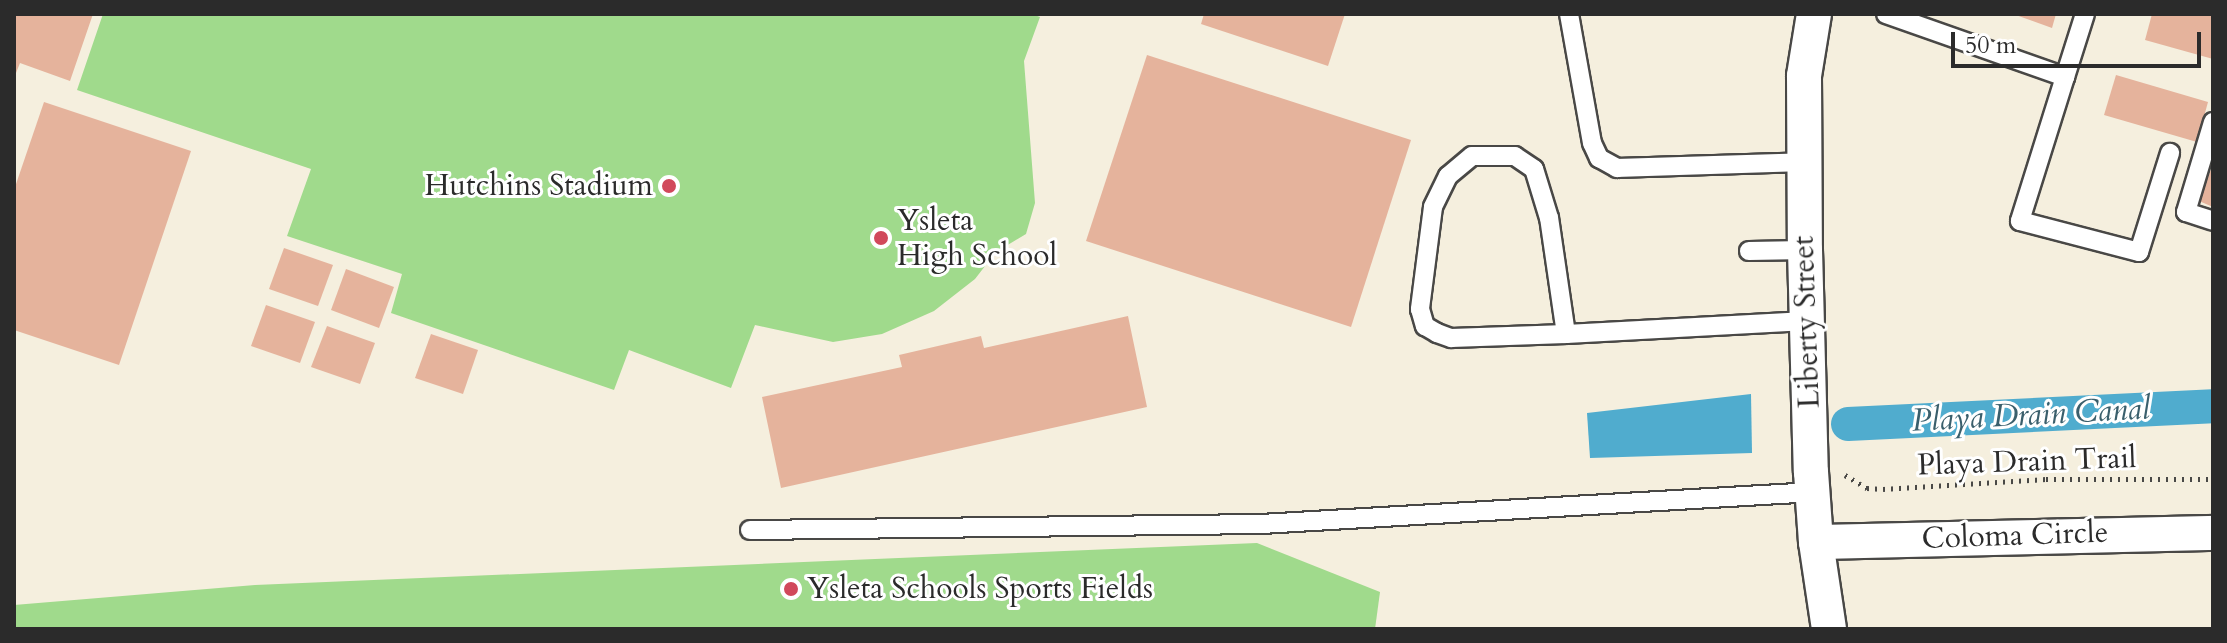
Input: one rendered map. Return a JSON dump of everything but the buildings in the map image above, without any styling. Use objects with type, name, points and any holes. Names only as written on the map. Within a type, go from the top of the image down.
[{"type":"street","name":"Liberty Street","points":[[1814,14],[1804,76],[1805,250],[1816,542],[1829,629]]},
{"type":"street","name":"Coloma Circle","points":[[1816,542],[2213,533]]},
{"type":"lane","points":[[1569,14],[1592,143],[1599,158],[1617,168],[1803,162]]},
{"type":"lane","points":[[1886,14],[2065,77]]},
{"type":"lane","points":[[2085,14],[2020,221],[2139,252],[2170,153]]},
{"type":"lane","points":[[2213,122],[2186,212],[2213,221]]},
{"type":"lane","points":[[1566,334],[1549,218],[1534,169],[1515,156],[1472,156],[1448,176],[1433,207],[1420,309],[1425,326],[1451,338],[1566,334],[1807,321]]},
{"type":"lane","points":[[1749,251],[1805,250]]},
{"type":"lane","points":[[750,530],[1261,524],[1814,492]]},
{"type":"path","name":"Playa Drain Trail","points":[[1845,475],[1867,488],[1883,489],[2046,479],[2213,479]]},
{"type":"green space","name":"Hutchins Stadium","points":[[103,14],[1032,14],[1040,17],[1024,61],[1035,203],[1026,234],[996,252],[975,279],[934,311],[882,334],[833,342],[755,325],[731,388],[629,350],[614,390],[391,313],[402,274],[287,236],[311,169],[77,90]]},
{"type":"green space","name":"Ysleta Schools Sports Fields","points":[[1257,543],[1380,592],[1375,629],[14,629],[14,605],[255,585]]},
{"type":"water","points":[[1751,394],[1752,453],[1590,458],[1587,413]]},
{"type":"waterway","name":"Playa Drain Canal","points":[[1848,424],[2213,406]]},
{"type":"place","name":"Hutchins Stadium","points":[[669,186]]},
{"type":"place","name":"Ysleta High School","points":[[881,238]]},
{"type":"place","name":"Ysleta Schools Sports Fields","points":[[791,589]]}]
